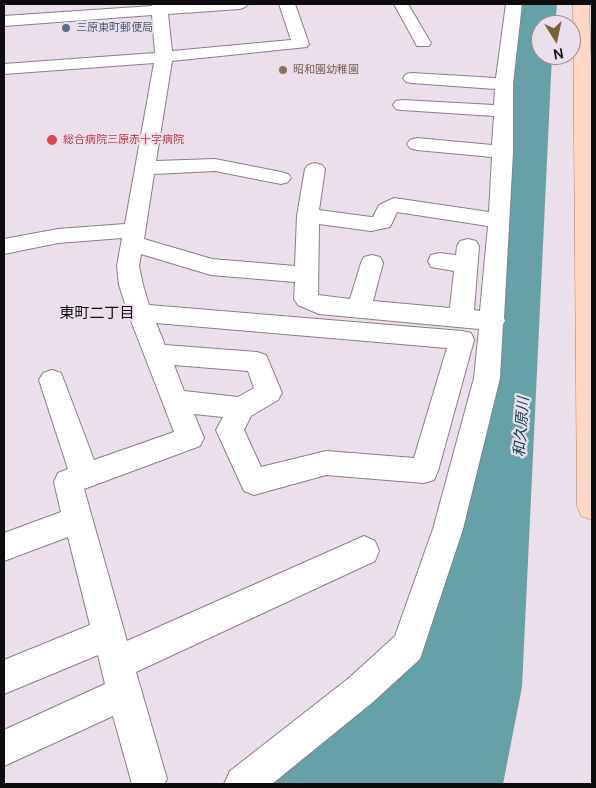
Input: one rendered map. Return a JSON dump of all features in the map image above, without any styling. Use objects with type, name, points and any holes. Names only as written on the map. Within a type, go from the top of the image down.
[{"type":"main road","points":[[582,4],[587,46],[592,506]]},
{"type":"street","points":[[4,21],[61,10],[240,4]]},
{"type":"street","points":[[279,4],[294,44]]},
{"type":"street","points":[[4,69],[301,44],[287,4]]},
{"type":"street","points":[[400,4],[423,43]]},
{"type":"street","points":[[243,784],[361,690],[408,647],[448,529],[487,378],[493,321],[503,152],[504,84],[514,4]]},
{"type":"street","points":[[148,779],[68,482],[190,438],[140,313],[131,285],[128,266],[164,56],[159,7]]},
{"type":"street","points":[[412,78],[504,84]]},
{"type":"street","points":[[402,106],[503,112]]},
{"type":"street","points":[[417,144],[503,152]]},
{"type":"street","points":[[145,168],[215,165],[281,178]]},
{"type":"street","points":[[315,169],[308,216],[306,299],[318,304],[493,321]]},
{"type":"street","points":[[308,216],[371,224],[382,222],[386,210],[394,205],[499,221]]},
{"type":"street","points":[[4,247],[58,236],[133,239],[145,246],[211,267],[306,275]]},
{"type":"street","points":[[439,261],[467,255],[461,318]]},
{"type":"street","points":[[359,308],[372,263]]},
{"type":"street","points":[[140,313],[462,340],[424,471],[326,463],[254,482],[230,430],[241,408]]},
{"type":"street","points":[[158,357],[164,355],[256,362],[269,393],[241,408],[175,401]]},
{"type":"street","points":[[52,380],[85,476]]},
{"type":"street","points":[[4,547],[78,519]]},
{"type":"street","points":[[4,748],[117,663],[364,551]]},
{"type":"street","points":[[4,678],[117,663]]},
{"type":"water","name":"和久原川","points":[[521,4],[557,4],[556,15],[531,15],[531,65],[552,65],[522,687],[503,784],[271,784],[417,660],[473,477]]},
{"type":"place","name":"三原東町郵便局","points":[[66,28]]},
{"type":"place","name":"昭和園幼稚園","points":[[283,70]]},
{"type":"place","name":"総合病院三原赤十字病院","points":[[52,140]]},
{"type":"district","name":"東町二丁目","points":[[97,314]]}]
